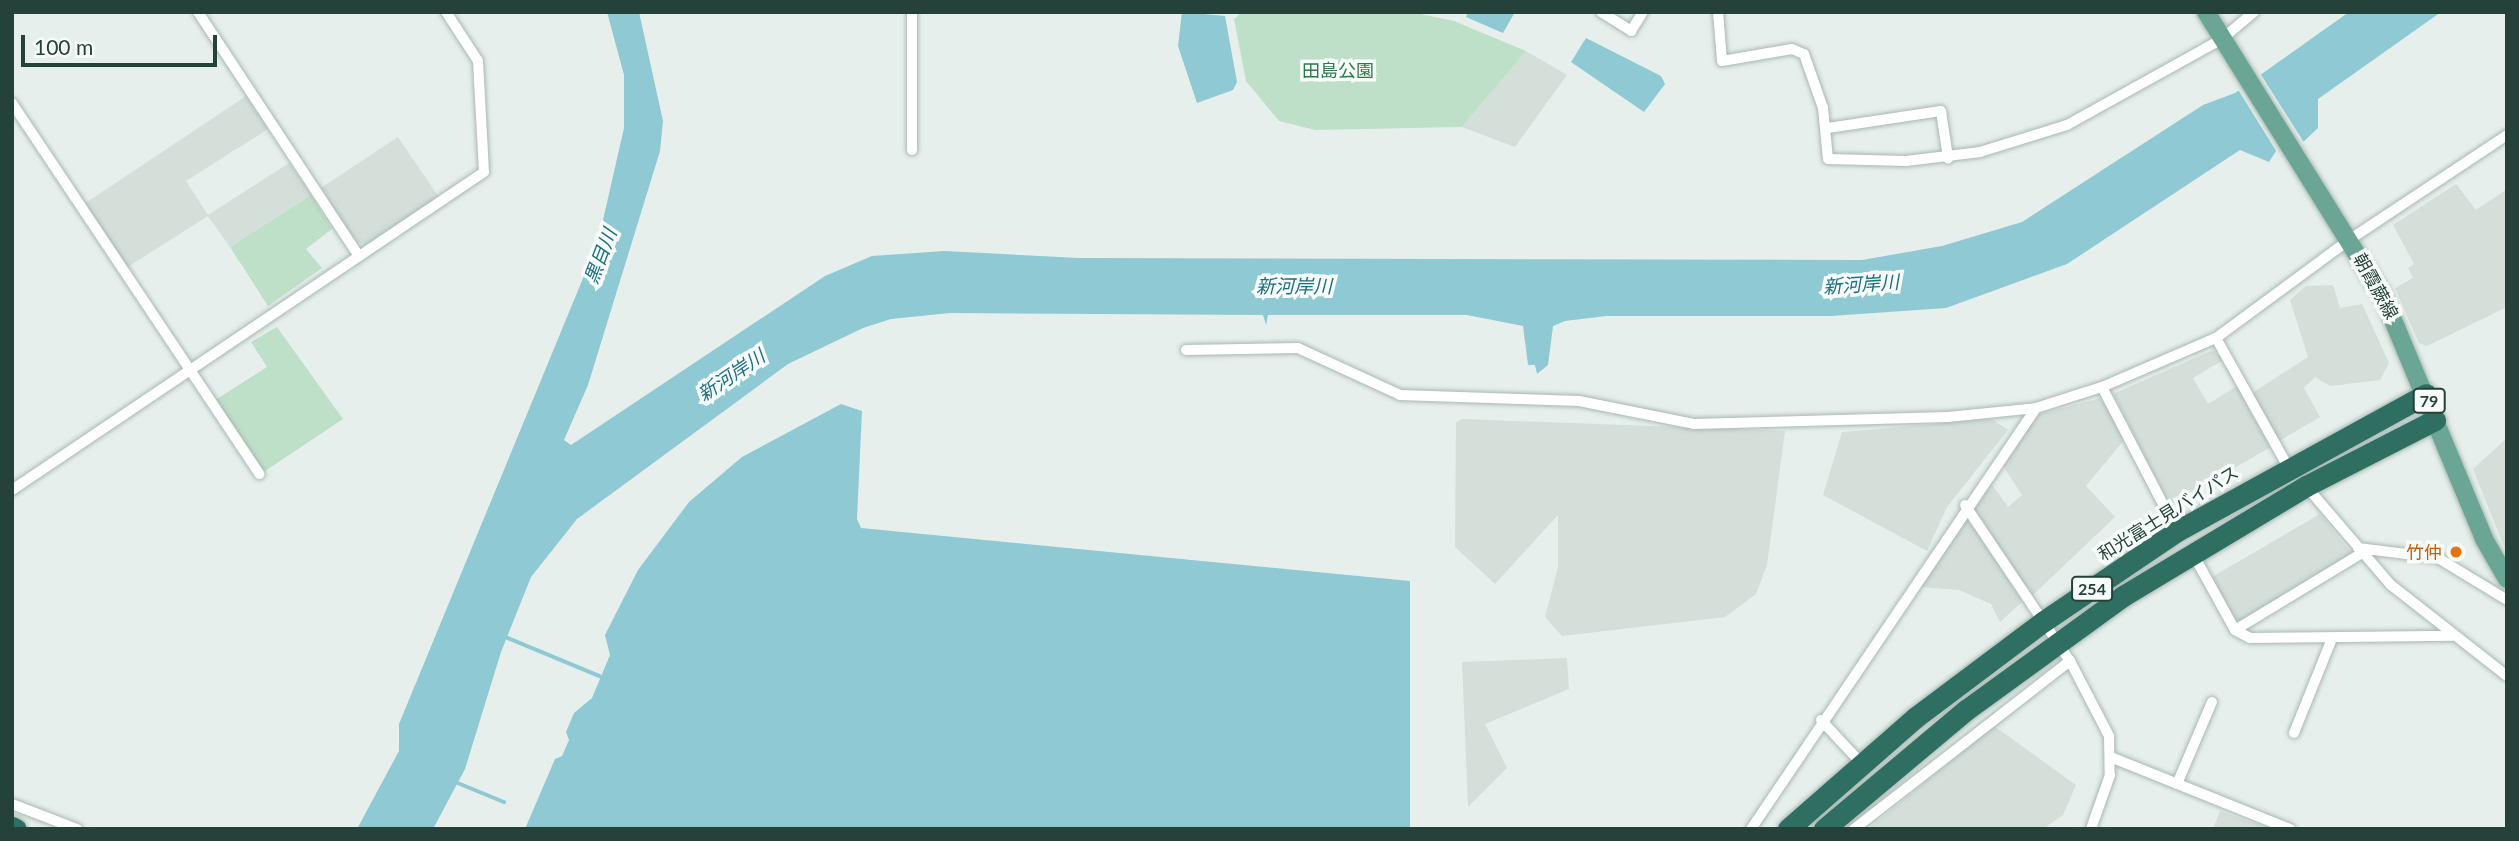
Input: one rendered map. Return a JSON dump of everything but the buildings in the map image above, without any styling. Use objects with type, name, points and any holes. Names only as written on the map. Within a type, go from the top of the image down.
[{"type":"highway","name":"和光富士見バイパス","points":[[1788,829],[1862,764],[2044,621],[2177,531],[2288,467],[2426,394]]},
{"type":"highway","name":"254","points":[[1824,829],[1966,710],[2064,652],[2193,554],[2306,486],[2435,420]]},
{"type":"main road","name":"朝霞蕨線","points":[[2206,12],[2388,305],[2435,420],[2507,579]]},
{"type":"street","points":[[198,12],[359,256]]},
{"type":"street","points":[[14,485],[190,373],[485,172],[478,61],[446,12]]},
{"type":"street","points":[[912,12],[912,150]]},
{"type":"street","points":[[1601,12],[1631,31],[1643,12]]},
{"type":"street","points":[[1718,12],[1722,61],[1800,50],[1828,128],[1828,159],[1948,158],[2067,125],[2225,44],[2254,12]]},
{"type":"street","points":[[12,103],[259,474]]},
{"type":"street","points":[[1828,128],[1941,111],[1948,158]]},
{"type":"street","points":[[1186,351],[1298,348],[1401,395],[1579,401],[1694,424],[1948,417],[2036,408],[2102,387],[2216,338],[2345,234],[2507,135]]},
{"type":"street","points":[[2216,338],[2288,467]]},
{"type":"street","points":[[2102,387],[2177,531]]},
{"type":"street","points":[[1751,829],[1965,505],[2036,408]]},
{"type":"street","points":[[2306,486],[2391,585],[2507,676]]},
{"type":"street","points":[[1965,505],[2064,652],[2109,736],[2113,758],[2091,829]]},
{"type":"street","points":[[2235,630],[2360,550],[2438,558],[2507,600]]},
{"type":"street","points":[[2193,554],[2235,630],[2271,641],[2455,636]]},
{"type":"street","points":[[2294,733],[2331,640]]},
{"type":"street","points":[[1854,829],[2064,652]]},
{"type":"street","points":[[2177,784],[2212,702]]},
{"type":"street","points":[[1821,720],[1862,764]]},
{"type":"street","points":[[2113,758],[2290,829]]},
{"type":"street","points":[[12,804],[77,829]]},
{"type":"shaded area","points":[[1526,51],[1567,75],[1515,147],[1462,127]]},
{"type":"shaded area","points":[[246,96],[268,129],[186,181],[208,215],[289,163],[311,195],[230,247],[208,216],[126,268],[84,204]]},
{"type":"shaded area","points":[[398,137],[440,199],[369,246],[354,241],[321,188]]},
{"type":"shaded area","points":[[2456,184],[2476,210],[2507,189],[2507,307],[2427,346],[2419,343],[2395,288],[2413,278],[2408,268],[2414,264],[2393,225]]},
{"type":"shaded area","points":[[2333,285],[2340,308],[2362,304],[2389,363],[2380,380],[2330,386],[2315,377],[2304,388],[2320,417],[2279,441],[2252,393],[2308,357],[2290,300],[2306,286]]},
{"type":"shaded area","points":[[2213,350],[2223,360],[2193,378],[2208,404],[2237,386],[2271,447],[2170,505],[2113,394]]},
{"type":"shaded area","points":[[2101,398],[2124,440],[2086,486],[2115,517],[2031,597],[1972,508],[1990,482],[2008,507],[2022,495],[2001,463],[2036,415]]},
{"type":"shaded area","points":[[1462,419],[1785,431],[1767,565],[1756,594],[1725,617],[1562,636],[1545,617],[1558,567],[1558,515],[1495,584],[1455,547],[1456,423]]},
{"type":"shaded area","points":[[1992,419],[2008,430],[1947,507],[1927,551],[1823,495],[1842,432]]},
{"type":"shaded area","points":[[2507,438],[2507,554],[2473,469]]},
{"type":"shaded area","points":[[2320,514],[2353,555],[2242,622],[2235,620],[2212,577]]},
{"type":"shaded area","points":[[1967,516],[2023,601],[2000,622],[1991,604],[1959,590],[1919,587]]},
{"type":"shaded area","points":[[1567,658],[1569,689],[1485,724],[1507,768],[1468,807],[1462,662]]},
{"type":"shaded area","points":[[1994,726],[2076,785],[2063,815],[2043,829],[1868,829]]},
{"type":"shaded area","points":[[2220,811],[2259,825],[2270,829],[2213,829]]},
{"type":"green space","name":"田島公園","points":[[1242,12],[1411,12],[1454,21],[1526,51],[1462,127],[1315,130],[1279,121],[1246,81],[1234,19]]},
{"type":"green space","points":[[311,195],[332,229],[306,249],[322,268],[268,306],[230,247]]},
{"type":"green space","points":[[277,327],[343,419],[262,473],[215,400],[267,367],[251,342]]},
{"type":"water","points":[[607,12],[639,12],[663,121],[660,151],[588,385],[564,440],[571,445],[825,276],[872,256],[944,251],[1078,258],[1862,260],[1942,246],[2022,222],[2203,105],[2235,93],[2349,12],[2441,12],[2318,99],[2318,128],[2301,144],[2276,151],[2269,162],[2240,150],[2067,264],[1946,308],[1831,316],[1606,316],[1565,321],[1553,326],[1548,365],[1537,374],[1535,365],[1528,365],[1523,326],[1467,315],[1268,315],[1266,325],[1263,315],[950,313],[891,319],[863,328],[788,364],[577,519],[531,577],[501,652],[465,769],[433,829],[357,829],[399,751],[399,724],[598,242],[624,128],[624,75]]},
{"type":"water","points":[[1182,12],[1225,16],[1237,82],[1233,90],[1197,103],[1178,46]]},
{"type":"water","points":[[1468,12],[1515,12],[1503,33],[1466,17]]},
{"type":"water","points":[[1586,38],[1661,76],[1665,84],[1644,112],[1571,62]]},
{"type":"water","points":[[841,404],[862,411],[857,519],[861,528],[1410,581],[1410,829],[525,829],[555,759],[562,756],[569,740],[566,732],[574,713],[592,698],[610,655],[605,635],[638,570],[689,502],[742,457]]},
{"type":"pier","points":[[2260,73],[2305,144],[2302,148],[2278,154],[2237,88]]},
{"type":"waterway","points":[[503,636],[602,677]]},
{"type":"waterway","points":[[458,783],[504,802]]},
{"type":"place","name":"竹仲","points":[[2456,552]]},
{"type":"water label","name":"黒目川","points":[[600,256]]},
{"type":"water label","name":"新河岸川","points":[[1861,284]]},
{"type":"water label","name":"新河岸川","points":[[1294,286]]},
{"type":"water label","name":"新河岸川","points":[[731,375]]}]
